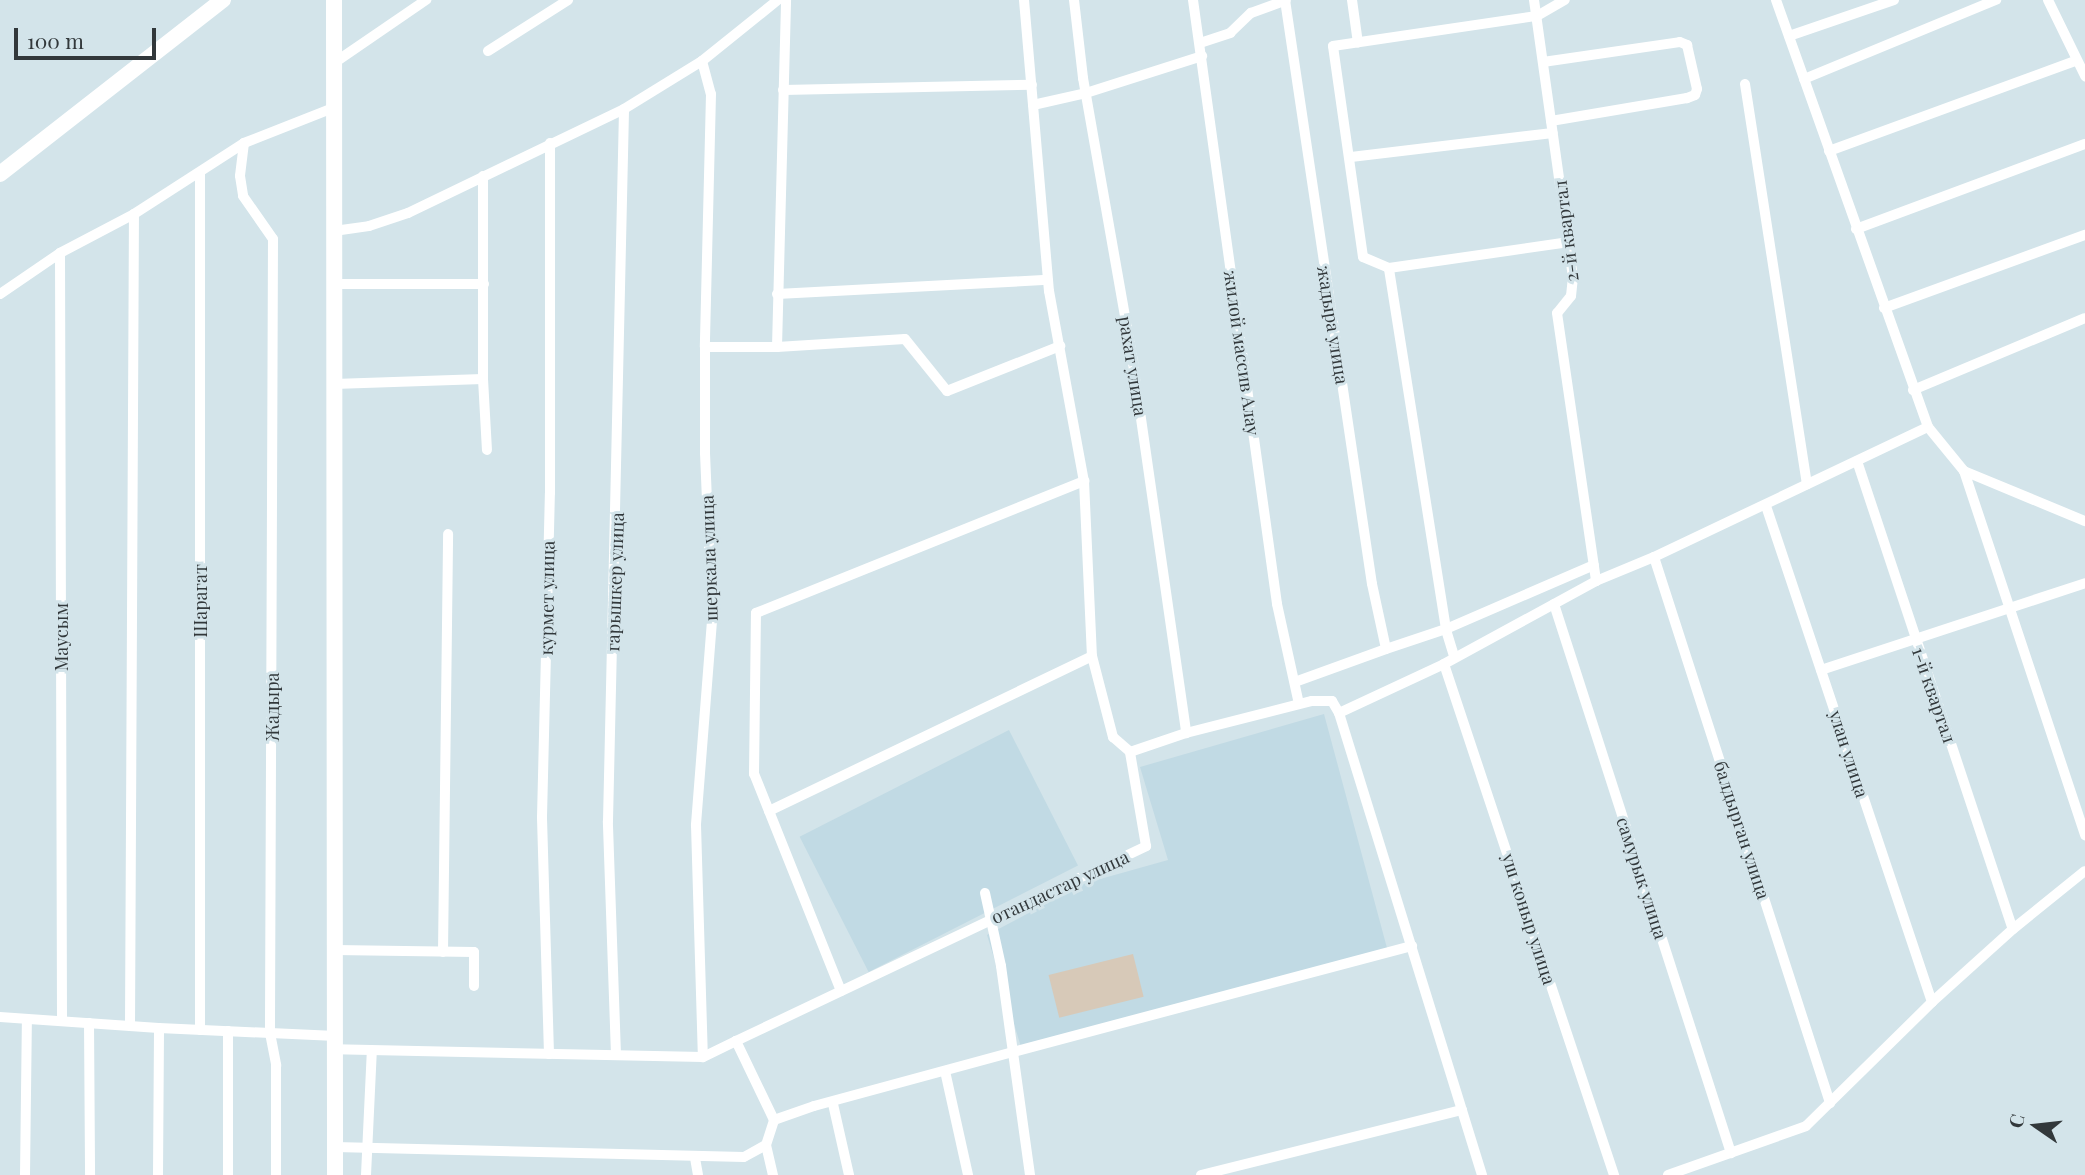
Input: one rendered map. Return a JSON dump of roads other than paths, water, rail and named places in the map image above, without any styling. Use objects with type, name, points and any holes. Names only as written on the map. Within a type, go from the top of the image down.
[{"type":"main road","points":[[0,174],[223,0]]},
{"type":"main road","points":[[334,0],[335,1175]]},
{"type":"street","points":[[334,63],[426,0]]},
{"type":"street","points":[[488,51],[568,0]]},
{"type":"street","points":[[334,231],[369,226],[408,213],[624,109],[702,61],[778,0]]},
{"type":"street","points":[[777,347],[786,0]]},
{"type":"street","points":[[1024,0],[1048,280],[1084,481],[1092,656],[1113,737],[1130,752],[1186,733],[1299,704],[1323,699],[1332,701],[1339,713],[1482,1175]]},
{"type":"street","name":"рахат улица","points":[[1074,0],[1086,93],[1133,363],[1186,733]]},
{"type":"street","name":"жилой массив Алау","points":[[1193,0],[1277,604],[1299,704]]},
{"type":"street","points":[[1200,43],[1230,33],[1251,13],[1285,0]]},
{"type":"street","name":"жадыра улица","points":[[1285,0],[1372,584],[1386,649]]},
{"type":"street","points":[[1352,0],[1358,43]]},
{"type":"street","name":"2-й квартал","points":[[1534,0],[1569,242],[1573,290],[1557,313],[1597,581]]},
{"type":"street","points":[[1565,0],[1537,16],[1333,46],[1351,157],[1363,257],[1389,268],[1569,242]]},
{"type":"street","points":[[1776,0],[1928,428],[1964,471],[2085,835]]},
{"type":"street","points":[[1789,36],[1891,0]]},
{"type":"street","points":[[1804,79],[1996,0]]},
{"type":"street","points":[[2048,0],[2075,61],[2085,76]]},
{"type":"street","points":[[1543,62],[1680,42],[1687,46],[1697,89],[1695,96],[1687,98],[1551,121]]},
{"type":"street","points":[[1033,104],[1086,93],[1202,56]]},
{"type":"street","name":"шеркала улица","points":[[702,61],[711,94],[705,453],[712,621],[696,825],[703,1057]]},
{"type":"street","points":[[1829,151],[2075,61]]},
{"type":"street","points":[[1745,84],[1807,484]]},
{"type":"street","points":[[783,90],[1032,85]]},
{"type":"street","points":[[0,294],[60,253],[134,214],[244,143],[333,108]]},
{"type":"street","name":"гарышкер улица","points":[[616,1055],[608,821],[624,109]]},
{"type":"street","points":[[1351,157],[1553,133]]},
{"type":"street","name":"Жадыра","points":[[244,143],[240,176],[243,196],[273,239],[270,1033],[276,1065],[276,1175]]},
{"type":"street","name":"курмет улица","points":[[549,1054],[542,817],[550,493],[550,143]]},
{"type":"street","points":[[1856,229],[2085,144]]},
{"type":"street","name":"Шарагат","points":[[200,173],[200,1030]]},
{"type":"street","points":[[482,176],[483,379],[487,450]]},
{"type":"street","points":[[130,1026],[134,214]]},
{"type":"street","points":[[1884,308],[2085,235]]},
{"type":"street","name":"Маусым","points":[[60,253],[62,1021]]},
{"type":"street","points":[[1389,268],[1446,629],[1454,656]]},
{"type":"street","points":[[777,294],[1048,280]]},
{"type":"street","points":[[334,284],[484,284]]},
{"type":"street","points":[[1913,390],[2085,318]]},
{"type":"street","points":[[705,347],[777,347],[905,339],[947,391],[1059,346]]},
{"type":"street","points":[[334,384],[483,379]]},
{"type":"street","points":[[1339,713],[1444,664],[1454,656],[1597,581],[1766,506],[1928,428]]},
{"type":"street","name":"1-й квартал","points":[[1857,461],[2013,929]]},
{"type":"street","points":[[1964,471],[2085,521]]},
{"type":"street","points":[[841,991],[754,774],[757,613],[1084,481]]},
{"type":"street","name":"улан улица","points":[[1766,506],[1932,1002]]},
{"type":"street","points":[[443,952],[447,534]]},
{"type":"street","name":"балдырган улица","points":[[1654,557],[1830,1103]]},
{"type":"street","points":[[1295,682],[1446,629],[1594,565]]},
{"type":"street","points":[[1821,670],[2085,583]]},
{"type":"street","name":"самурык улица","points":[[1554,604],[1731,1153]]},
{"type":"street","points":[[769,811],[1092,656]]},
{"type":"street","name":"уш коныр улица","points":[[1444,664],[1614,1175]]},
{"type":"street","name":"отандастар улица","points":[[703,1057],[1146,846],[1130,752]]},
{"type":"street","points":[[1668,1175],[1807,1126],[1932,1002],[2013,929],[2085,871]]},
{"type":"street","points":[[985,893],[1013,1052],[1030,1175]]},
{"type":"street","points":[[774,1120],[814,1106],[833,1104],[1013,1052],[1412,946]]},
{"type":"street","points":[[335,950],[474,952],[474,986]]},
{"type":"street","points":[[0,1017],[270,1033],[372,1050],[703,1057]]},
{"type":"street","points":[[25,1175],[27,1019]]},
{"type":"street","points":[[89,1023],[90,1175]]},
{"type":"street","points":[[158,1175],[159,1028]]},
{"type":"street","points":[[228,1031],[228,1175]]},
{"type":"street","points":[[736,1041],[774,1120],[766,1145],[773,1175]]},
{"type":"street","points":[[366,1175],[372,1050]]},
{"type":"street","points":[[945,1072],[968,1175]]},
{"type":"street","points":[[833,1104],[849,1175]]},
{"type":"street","points":[[1201,1175],[1462,1110]]},
{"type":"street","points":[[335,1147],[695,1158],[744,1157],[766,1145]]},
{"type":"street","points":[[695,1158],[698,1175]]}]
